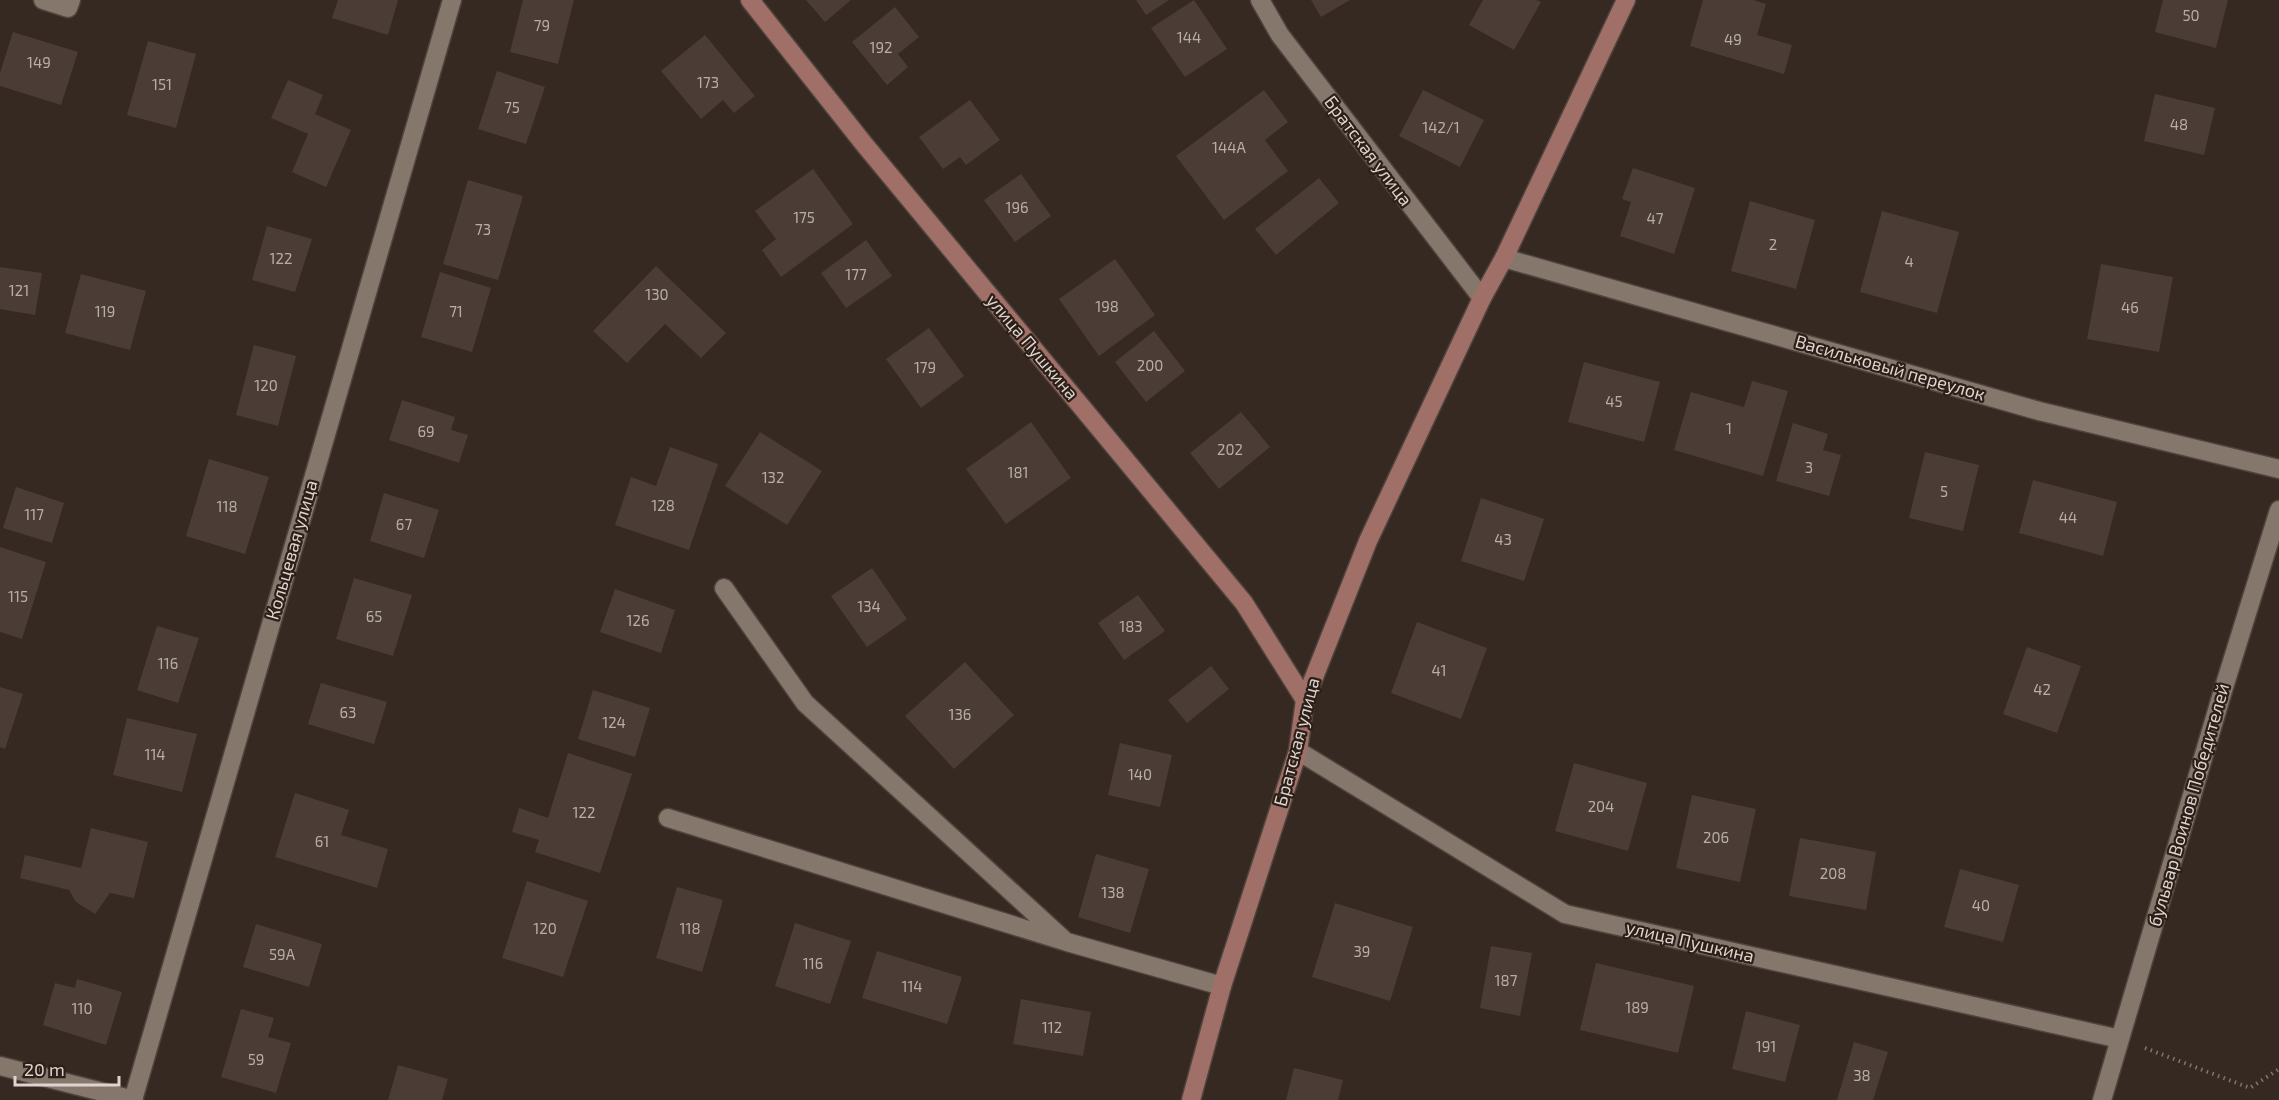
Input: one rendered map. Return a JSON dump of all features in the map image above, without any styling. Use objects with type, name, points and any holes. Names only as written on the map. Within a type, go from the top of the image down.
[{"type":"main road","name":"улица Пушкина","points":[[750,0],[864,144],[1244,603],[1305,700]]},
{"type":"main road","name":"Братская улица","points":[[1191,1100],[1222,986],[1298,750],[1305,700],[1368,541],[1626,0]]},
{"type":"street","points":[[43,0],[68,8],[71,0]]},
{"type":"street","name":"Кольцевая улица","points":[[133,1100],[452,0]]},
{"type":"street","name":"Братская улица","points":[[1260,0],[1280,35],[1482,298]]},
{"type":"street","name":"Васильковый переулок","points":[[1504,258],[2039,411],[2279,469]]},
{"type":"street","name":"бульвар Воинов Победителей","points":[[2102,1100],[2221,697],[2279,510]]},
{"type":"street","points":[[724,588],[805,703],[1067,942]]},
{"type":"street","name":"улица Пушкина","points":[[1298,750],[1565,914],[2120,1039]]},
{"type":"street","points":[[668,818],[1067,942],[1222,986]]},
{"type":"street","points":[[0,1066],[133,1100]]},
{"type":"path","points":[[2120,1039],[2250,1088],[2279,1069]]},
{"type":"building","points":[[338,0],[398,0],[388,35],[332,18]]},
{"type":"building","points":[[523,0],[574,0],[558,64],[510,52]]},
{"type":"building","points":[[806,0],[851,0],[825,22]]},
{"type":"building","points":[[1136,0],[1169,0],[1146,15]]},
{"type":"building","points":[[1194,0],[1227,49],[1185,77],[1151,28]]},
{"type":"building","points":[[1311,0],[1350,0],[1321,17]]},
{"type":"building","points":[[1483,0],[1536,0],[1541,2],[1514,50],[1469,25]]},
{"type":"building","points":[[1703,0],[1753,0],[1766,4],[1757,35],[1792,45],[1784,74],[1690,46]]},
{"type":"building","points":[[2163,0],[2228,0],[2216,48],[2155,32]]},
{"type":"building","points":[[895,7],[919,37],[898,54],[908,67],[887,85],[852,42]]},
{"type":"building","points":[[13,32],[78,52],[61,105],[0,86],[0,73]]},
{"type":"building","points":[[705,35],[755,96],[734,113],[723,100],[701,119],[661,71]]},
{"type":"building","points":[[148,41],[196,54],[176,128],[127,115]]},
{"type":"building","points":[[497,71],[545,87],[526,144],[478,129]]},
{"type":"building","points":[[288,80],[323,95],[315,114],[351,130],[326,187],[292,172],[308,134],[271,118]]},
{"type":"building","points":[[1264,90],[1288,122],[1265,140],[1288,171],[1224,220],[1176,156]]},
{"type":"building","points":[[1423,90],[1484,120],[1460,167],[1399,136]]},
{"type":"building","points":[[2155,94],[2215,108],[2204,155],[2144,141]]},
{"type":"building","points":[[970,100],[1000,140],[966,165],[960,157],[943,169],[919,137]]},
{"type":"building","points":[[1633,168],[1695,188],[1674,254],[1620,236],[1631,202],[1622,199]]},
{"type":"building","points":[[813,169],[853,224],[781,277],[762,250],[776,239],[755,211]]},
{"type":"building","points":[[1021,174],[1051,216],[1015,242],[984,200]]},
{"type":"building","points":[[1319,178],[1339,203],[1276,255],[1255,229]]},
{"type":"building","points":[[468,180],[523,196],[498,280],[443,264]]},
{"type":"building","points":[[1750,201],[1815,220],[1796,289],[1731,271]]},
{"type":"building","points":[[1882,211],[1959,232],[1937,313],[1860,292]]},
{"type":"building","points":[[267,226],[312,239],[295,292],[252,280]]},
{"type":"building","points":[[866,240],[892,276],[846,308],[821,273]]},
{"type":"building","points":[[1115,259],[1155,315],[1099,356],[1059,299]]},
{"type":"building","points":[[2101,264],[2173,277],[2159,352],[2087,339]]},
{"type":"building","points":[[656,266],[726,333],[701,358],[665,324],[627,363],[593,331]]},
{"type":"building","points":[[0,267],[42,273],[35,315],[0,309]]},
{"type":"building","points":[[440,272],[491,288],[472,352],[421,337]]},
{"type":"building","points":[[81,274],[146,291],[130,350],[65,333]]},
{"type":"building","points":[[929,328],[964,376],[921,408],[886,359]]},
{"type":"building","points":[[1154,331],[1185,371],[1146,402],[1115,362]]},
{"type":"building","points":[[254,345],[296,356],[278,426],[236,415]]},
{"type":"building","points":[[1584,362],[1660,382],[1644,442],[1568,422]]},
{"type":"building","points":[[1752,381],[1788,391],[1763,476],[1674,450],[1691,392],[1744,407]]},
{"type":"building","points":[[402,400],[455,417],[451,430],[468,435],[459,463],[389,440]]},
{"type":"building","points":[[1241,412],[1270,447],[1219,489],[1190,453]]},
{"type":"building","points":[[1031,422],[1071,478],[1006,524],[966,469]]},
{"type":"building","points":[[1793,423],[1828,434],[1823,450],[1841,455],[1829,496],[1776,481]]},
{"type":"building","points":[[760,432],[822,471],[787,525],[725,486]]},
{"type":"building","points":[[670,447],[718,464],[689,550],[615,525],[631,477],[656,486]]},
{"type":"building","points":[[1925,452],[1979,465],[1963,531],[1909,518]]},
{"type":"building","points":[[209,459],[269,477],[245,554],[186,536]]},
{"type":"building","points":[[2033,480],[2117,502],[2103,556],[2019,533]]},
{"type":"building","points":[[16,487],[64,503],[52,543],[3,528]]},
{"type":"building","points":[[384,493],[439,510],[424,558],[370,541]]},
{"type":"building","points":[[1481,498],[1544,519],[1524,581],[1461,561]]},
{"type":"building","points":[[0,547],[46,562],[22,639],[0,632]]},
{"type":"building","points":[[872,568],[907,619],[867,647],[831,596]]},
{"type":"building","points":[[354,578],[412,595],[393,656],[336,639]]},
{"type":"building","points":[[615,589],[675,610],[661,653],[600,632]]},
{"type":"building","points":[[1138,595],[1165,631],[1124,660],[1098,623]]},
{"type":"building","points":[[1417,622],[1487,648],[1461,719],[1391,693]]},
{"type":"building","points":[[157,626],[199,638],[178,703],[137,690]]},
{"type":"building","points":[[2027,647],[2081,666],[2057,733],[2003,714]]},
{"type":"building","points":[[965,662],[1014,715],[954,769],[905,716]]},
{"type":"building","points":[[1211,666],[1229,689],[1187,723],[1168,700]]},
{"type":"building","points":[[321,683],[387,702],[374,744],[308,724]]},
{"type":"building","points":[[0,687],[23,694],[5,749],[0,747]]},
{"type":"building","points":[[593,690],[650,708],[635,757],[578,739]]},
{"type":"building","points":[[127,718],[197,734],[182,792],[113,775]]},
{"type":"building","points":[[1120,743],[1172,755],[1160,807],[1108,795]]},
{"type":"building","points":[[568,753],[632,774],[600,873],[535,852],[539,840],[512,832],[519,808],[548,818]]},
{"type":"building","points":[[1574,763],[1647,783],[1628,851],[1555,831]]},
{"type":"building","points":[[295,793],[349,810],[341,835],[388,849],[377,888],[275,857]]},
{"type":"building","points":[[1692,795],[1756,809],[1740,882],[1676,868]]},
{"type":"building","points":[[91,828],[148,842],[134,898],[110,893],[95,914],[76,902],[69,890],[20,878],[25,855],[81,868]]},
{"type":"building","points":[[1800,838],[1876,852],[1866,910],[1789,896]]},
{"type":"building","points":[[1096,854],[1149,869],[1130,933],[1078,917]]},
{"type":"building","points":[[1960,869],[2019,885],[2003,942],[1944,927]]},
{"type":"building","points":[[527,881],[588,901],[563,977],[502,958]]},
{"type":"building","points":[[677,887],[723,900],[702,972],[656,958]]},
{"type":"building","points":[[1335,903],[1413,927],[1390,1001],[1312,977]]},
{"type":"building","points":[[795,923],[851,941],[830,1004],[775,986]]},
{"type":"building","points":[[256,924],[322,944],[309,987],[243,967]]},
{"type":"building","points":[[1491,946],[1532,953],[1520,1016],[1480,1008]]},
{"type":"building","points":[[877,951],[962,977],[947,1024],[862,998]]},
{"type":"building","points":[[1596,963],[1694,986],[1678,1053],[1580,1030]]},
{"type":"building","points":[[77,979],[122,992],[106,1045],[43,1025],[55,983],[75,988]]},
{"type":"building","points":[[1021,999],[1091,1012],[1083,1056],[1013,1044]]},
{"type":"building","points":[[241,1009],[274,1018],[268,1037],[291,1043],[276,1093],[221,1077]]},
{"type":"building","points":[[1746,1011],[1800,1025],[1785,1082],[1732,1069]]},
{"type":"building","points":[[1854,1042],[1888,1052],[1873,1100],[1837,1100]]},
{"type":"building","points":[[398,1065],[448,1079],[442,1100],[388,1100]]},
{"type":"building","points":[[1294,1068],[1343,1080],[1338,1100],[1286,1100]]}]
